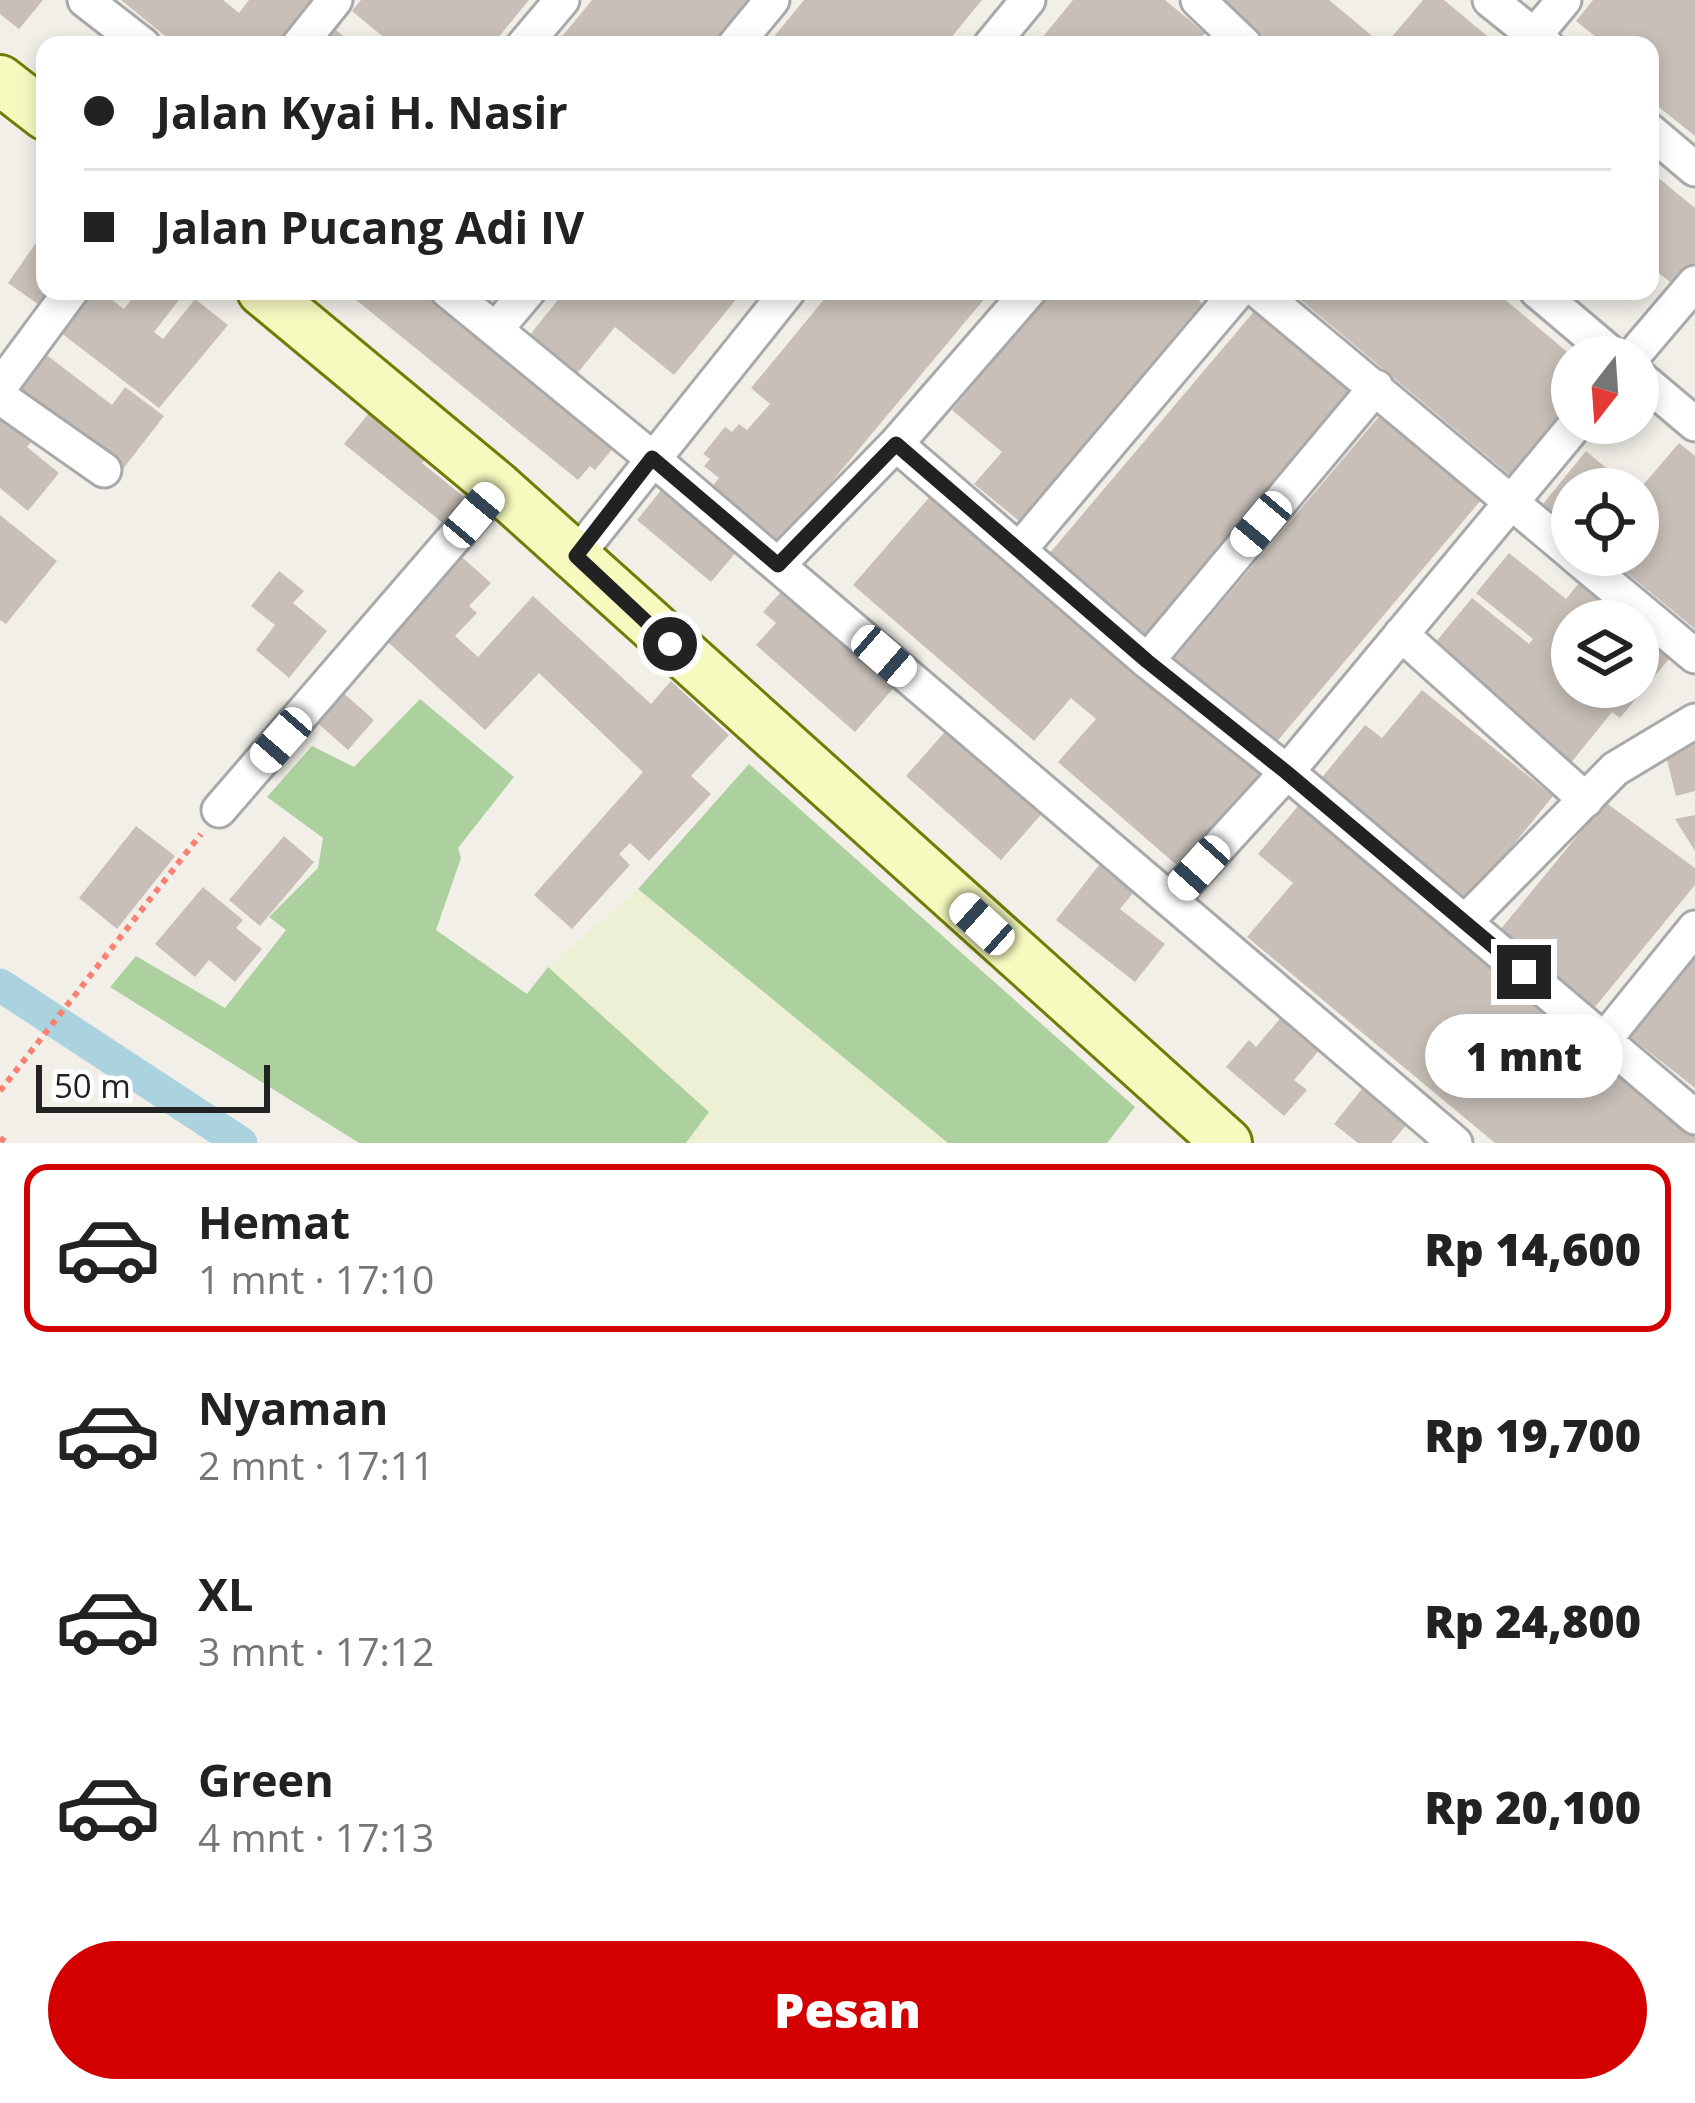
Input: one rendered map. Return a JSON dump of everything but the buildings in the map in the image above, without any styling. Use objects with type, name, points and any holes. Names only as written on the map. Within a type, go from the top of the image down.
[{"type":"main road","points":[[0,80],[36,108]]},
{"type":"main road","points":[[273,300],[498,487],[1227,1143]]},
{"type":"street","points":[[85,0],[131,36]]},
{"type":"street","points":[[306,36],[335,0]]},
{"type":"street","points":[[532,36],[562,0]]},
{"type":"street","points":[[742,36],[772,0]]},
{"type":"street","points":[[998,36],[1028,0]]},
{"type":"street","points":[[1198,0],[1230,36]]},
{"type":"street","points":[[1490,0],[1535,36]]},
{"type":"street","points":[[1542,36],[1564,0]]},
{"type":"street","points":[[1659,139],[1695,169]]},
{"type":"street","points":[[1650,336],[1695,283]]},
{"type":"street","points":[[0,387],[64,300]]},
{"type":"street","points":[[459,300],[652,458],[1455,1143]]},
{"type":"street","points":[[496,329],[520,300]]},
{"type":"street","points":[[576,556],[781,300]]},
{"type":"street","points":[[778,565],[896,444],[1021,300]]},
{"type":"street","points":[[1018,550],[1230,300]]},
{"type":"street","points":[[1269,300],[1551,536]]},
{"type":"street","points":[[1548,300],[1590,336]]},
{"type":"street","points":[[1147,661],[1376,387]]},
{"type":"street","points":[[1659,394],[1695,424]]},
{"type":"street","points":[[0,397],[104,470]]},
{"type":"street","points":[[896,444],[1147,661],[1695,1117]]},
{"type":"street","points":[[1170,900],[1286,772],[1559,444]]},
{"type":"street","points":[[219,810],[498,487]]},
{"type":"street","points":[[1599,576],[1695,656]]},
{"type":"street","points":[[1401,634],[1586,800]]},
{"type":"street","points":[[1465,922],[1615,769],[1695,721]]},
{"type":"street","points":[[1605,1039],[1695,928]]},
{"type":"path","points":[[0,1091],[219,810]]},
{"type":"green space","points":[[420,699],[514,777],[458,848],[461,858],[436,930],[527,994],[548,967],[709,1112],[686,1143],[359,1143],[110,987],[136,956],[225,1008],[286,930],[269,917],[318,868],[323,838],[267,797],[312,746],[354,767]]},
{"type":"green space","points":[[749,764],[1135,1107],[1107,1143],[948,1143],[638,889]]},
{"type":"green space","points":[[638,889],[948,1143],[686,1143],[708,1113],[548,967]]},
{"type":"waterway","points":[[0,985],[241,1143]]},
{"type":"route","points":[[670,644],[576,556],[652,458],[778,565],[896,444],[1147,661],[1524,972]]}]
